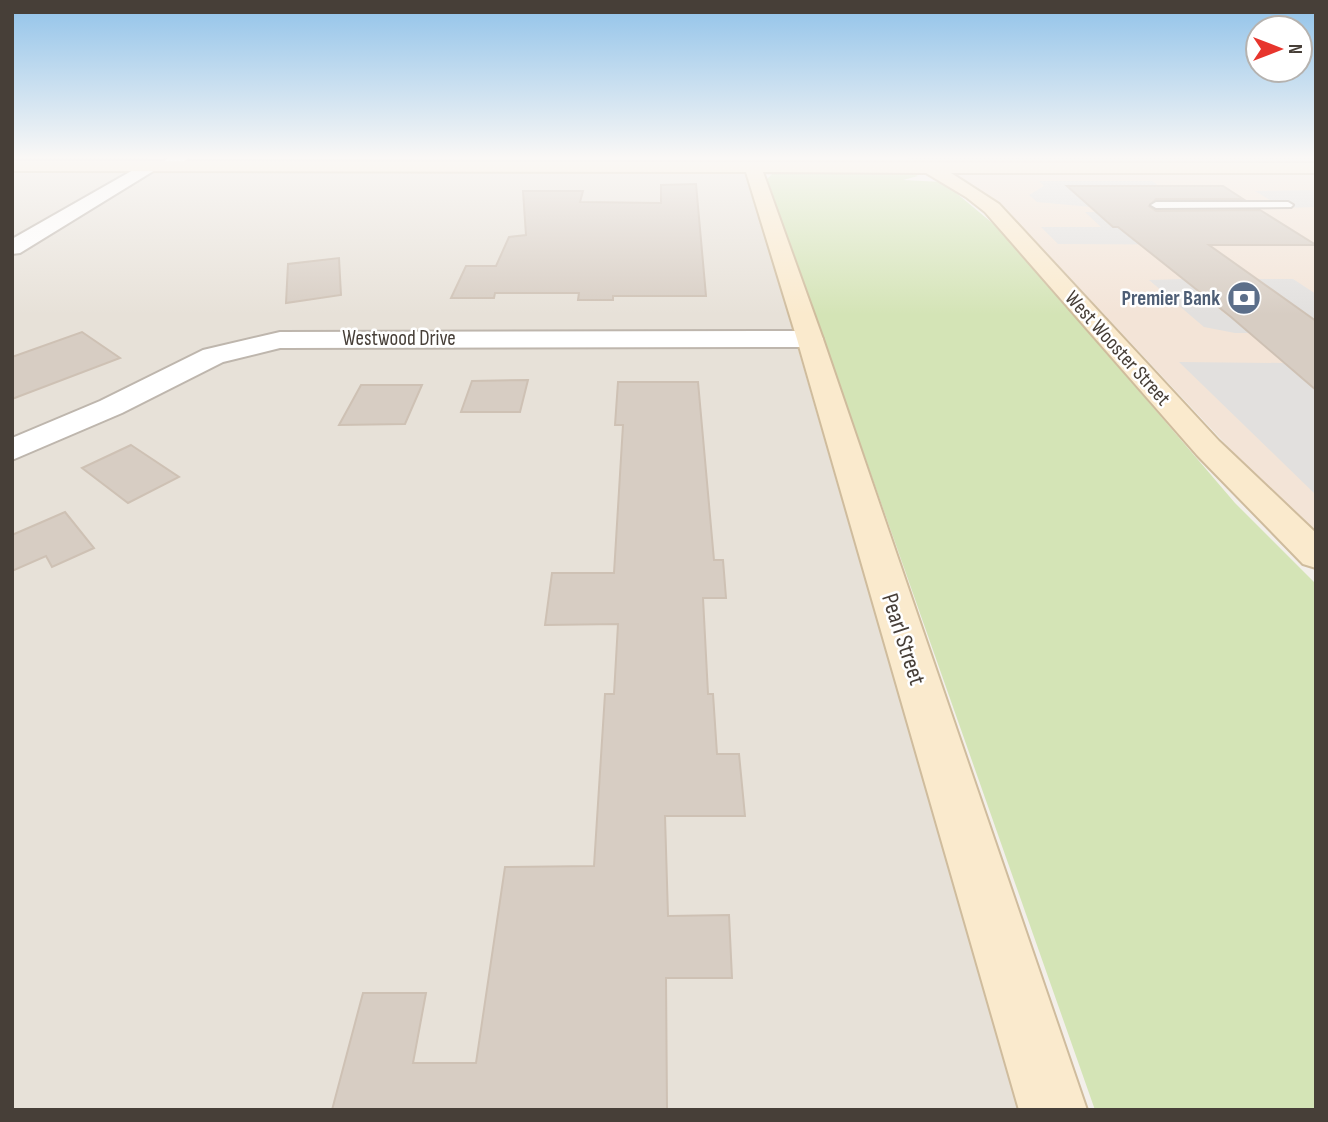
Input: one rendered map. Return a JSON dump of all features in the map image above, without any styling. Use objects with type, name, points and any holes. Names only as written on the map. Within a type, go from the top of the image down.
[{"type":"street","points":[[12,248],[77,210]]},
{"type":"street","name":"Pearl Street","points":[[767,210],[1053,1110]]},
{"type":"street","name":"West Wooster Street","points":[[994,210],[1208,448],[1316,555]]},
{"type":"street","name":"Westwood Drive","points":[[12,450],[111,407],[213,356],[280,340],[810,339]]},
{"type":"shaded area","points":[[12,210],[758,210],[1019,1110],[12,1110]]},
{"type":"shaded area","points":[[1004,210],[1316,210],[1316,532],[1249,469]]},
{"type":"shaded area","points":[[1203,210],[1252,245],[1058,244],[1041,227],[1101,227],[1085,212]]},
{"type":"shaded area","points":[[1183,279],[1229,317],[1308,317],[1256,279],[1293,279],[1316,294],[1316,333],[1235,333],[1204,327],[1149,280]]},
{"type":"shaded area","points":[[1179,362],[1284,363],[1316,390],[1316,495]]},
{"type":"green space","points":[[778,210],[977,210],[1003,232],[1235,503],[1316,584],[1316,1110],[1095,1110]]},
{"type":"building","points":[[524,210],[698,210],[706,296],[613,296],[613,300],[578,300],[579,293],[495,293],[494,298],[451,298],[466,266],[496,266],[509,237],[526,235]]},
{"type":"building","points":[[1094,210],[1261,210],[1316,245],[1209,245],[1316,321],[1316,390],[1231,317],[1118,227],[1113,227]]},
{"type":"building","points":[[339,258],[341,295],[286,303],[288,264]]},
{"type":"building","points":[[82,332],[120,358],[12,399],[12,357]]},
{"type":"building","points":[[528,380],[520,412],[461,412],[472,381]]},
{"type":"building","points":[[618,382],[698,382],[714,560],[723,560],[726,598],[703,598],[708,694],[713,694],[717,754],[739,754],[745,816],[665,816],[668,916],[729,915],[732,978],[666,978],[667,1110],[332,1110],[363,993],[426,993],[413,1063],[476,1063],[505,867],[594,866],[605,694],[614,694],[618,624],[545,625],[552,573],[614,573],[623,425],[615,425]]},
{"type":"building","points":[[361,385],[422,385],[405,424],[339,425]]},
{"type":"building","points":[[131,445],[179,477],[128,503],[82,468]]},
{"type":"building","points":[[65,512],[94,548],[52,567],[46,556],[12,571],[12,535]]},
{"type":"place","name":"Premier Bank","points":[[1244,298]]}]
